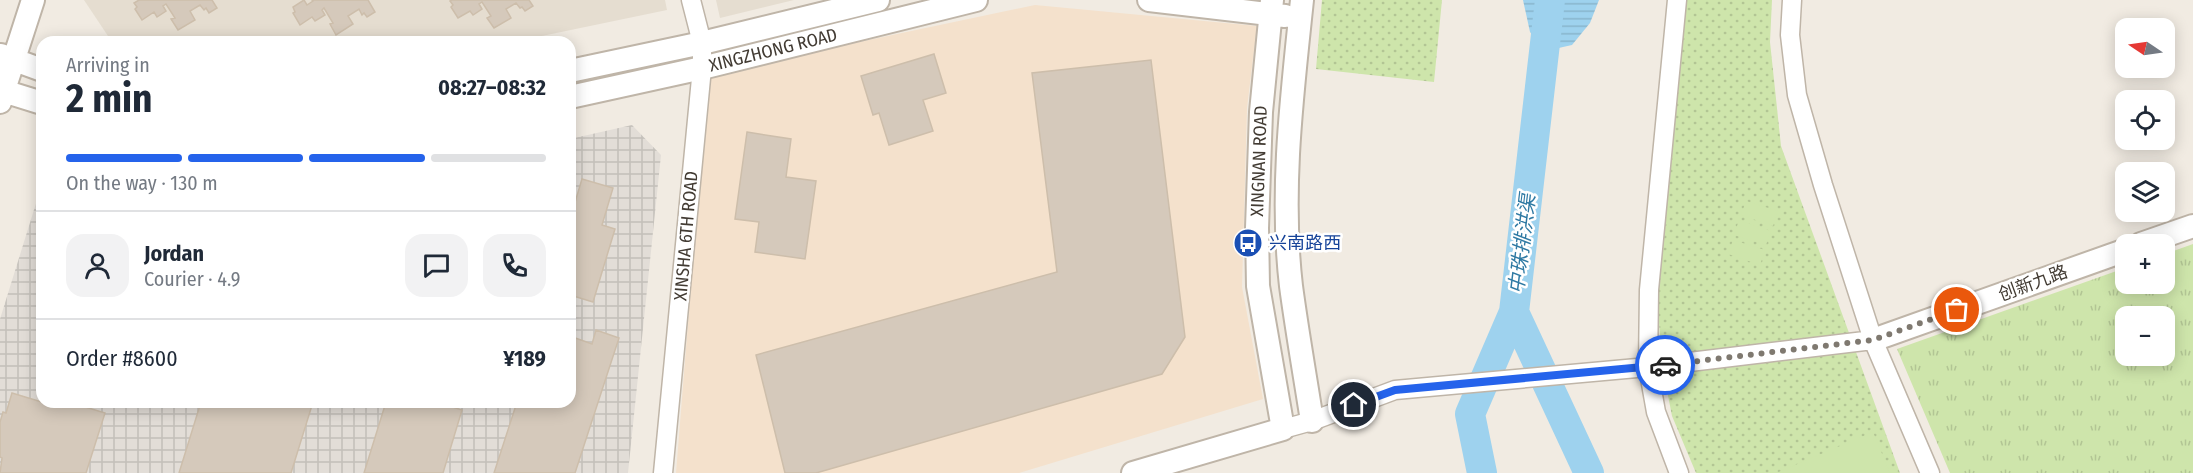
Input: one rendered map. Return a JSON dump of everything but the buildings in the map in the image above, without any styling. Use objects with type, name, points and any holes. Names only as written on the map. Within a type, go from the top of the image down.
[{"type":"street","points":[[33,0],[7,57],[1,94],[36,102]]},
{"type":"street","name":"XINSHA 6TH ROAD","points":[[663,473],[702,68],[702,43],[692,0]]},
{"type":"street","name":"XINGZHONG ROAD","points":[[576,69],[702,43],[878,0]]},
{"type":"street","name":"XINGZHONG ROAD","points":[[576,96],[702,68],[976,0]]},
{"type":"street","points":[[1149,0],[1301,9]]},
{"type":"street","points":[[1677,0],[1650,290],[1648,367],[1656,412],[1679,473]]},
{"type":"street","points":[[1792,0],[1790,35],[1797,95],[1823,185],[1873,340],[1930,473]]},
{"type":"street","name":"XINGNAN ROAD","points":[[1271,7],[1260,124],[1258,286],[1283,429]]},
{"type":"street","name":"XINGNAN ROAD","points":[[1301,9],[1294,64],[1289,142],[1289,241],[1291,285],[1312,421]]},
{"type":"street","points":[[7,57],[36,68]]},
{"type":"street","points":[[2170,234],[2193,226]]},
{"type":"street","name":"创新九路","points":[[1873,340],[2115,254]]},
{"type":"street","points":[[1133,473],[1312,421],[1395,390],[1648,367],[1873,340]]},
{"type":"shaded area","points":[[84,0],[665,0],[667,10],[542,36],[108,36]]},
{"type":"shaded area","points":[[716,0],[794,0],[720,18]]},
{"type":"shaded area","points":[[1035,5],[1257,26],[1247,108],[1242,287],[1263,399],[1019,473],[676,473],[708,74]]},
{"type":"shaded area","points":[[632,125],[661,155],[628,473],[0,473],[0,319],[36,203],[36,408],[576,408],[576,138]]},
{"type":"green space","points":[[1322,0],[1442,0],[1434,82],[1316,69]]},
{"type":"green space","points":[[1685,0],[1772,0],[1770,42],[1781,146],[1900,473],[1696,473],[1672,416],[1662,365],[1659,323],[1659,258]]},
{"type":"green space","points":[[1746,201],[1778,211],[1773,226],[1741,215]]},
{"type":"green space","points":[[1739,220],[1771,231],[1766,245],[1734,235]]},
{"type":"green space","points":[[1733,240],[1765,250],[1760,265],[1728,254]]},
{"type":"green space","points":[[2193,244],[2193,473],[1950,473],[1897,349],[2115,272],[2115,294],[2175,294],[2175,250]]},
{"type":"green space","points":[[1873,432],[1890,473],[1776,473]]},
{"type":"water","points":[[1523,0],[1599,0],[1590,23],[1572,45],[1545,51],[1530,32]]},
{"type":"waterway","name":"中珠排洪渠","points":[[1550,0],[1514,312],[1589,473]]},
{"type":"waterway","points":[[1482,473],[1470,414],[1514,312]]},
{"type":"way so far","points":[[1665,365],[1873,340],[1957,310]]},
{"type":"place","name":"兴南路西","points":[[1248,243]]},
{"type":"route","points":[[1354,405],[1395,390],[1665,365]]}]
